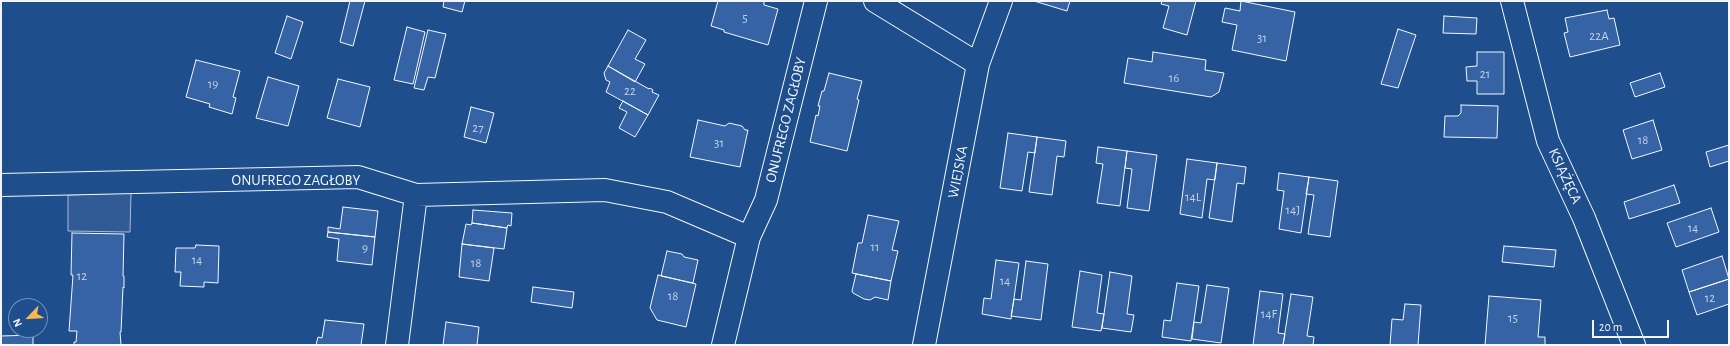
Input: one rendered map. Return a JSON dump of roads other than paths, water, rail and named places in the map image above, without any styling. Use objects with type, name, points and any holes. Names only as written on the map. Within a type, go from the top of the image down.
[{"type":"street","name":"ONUFREGO ZAGŁOBY","points":[[723,345],[749,237],[766,200],[816,1]]},
{"type":"street","points":[[875,1],[978,64]]},
{"type":"street","name":"WIEJSKA","points":[[924,345],[978,64],[1001,1]]},
{"type":"street","name":"KSIĄŻĘCA","points":[[1512,1],[1548,141],[1584,218],[1634,345]]},
{"type":"street","name":"ONUFREGO ZAGŁOBY","points":[[1,185],[358,177],[416,195],[605,190],[667,202],[749,237]]},
{"type":"street","points":[[397,345],[416,195]]}]
